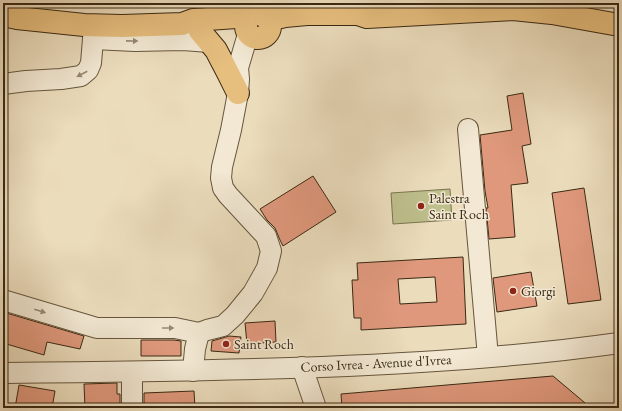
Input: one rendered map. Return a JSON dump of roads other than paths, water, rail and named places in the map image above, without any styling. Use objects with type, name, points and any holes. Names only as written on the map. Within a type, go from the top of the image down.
[{"type":"main road","points":[[238,86],[228,73],[216,50],[197,32],[193,20],[257,29],[299,28],[360,22],[367,17],[513,9],[552,13],[619,25]]},
{"type":"main road","points":[[3,15],[89,32],[122,26],[197,32]]},
{"type":"street","points":[[3,300],[97,328],[175,328],[199,333],[223,326],[235,315],[253,293],[264,274],[271,251],[266,236],[228,195],[223,188],[221,178],[238,86],[247,70],[257,29]]},
{"type":"street","points":[[3,84],[81,76],[88,70],[91,63],[89,32],[135,41],[183,40],[197,32]]},
{"type":"street","points":[[468,129],[488,357]]},
{"type":"street","points":[[193,371],[195,349],[199,333]]},
{"type":"street","name":"Corso Ivrea - Avenue d'Ivrea","points":[[3,373],[193,371],[396,364],[488,357],[619,343]]},
{"type":"street","points":[[302,367],[316,408]]},
{"type":"street","points":[[132,372],[132,408]]},
{"type":"place","name":"Palestra Saint Roch","points":[[421,206]]},
{"type":"place","name":"Giorgi","points":[[513,291]]},
{"type":"place","name":"Saint Roch","points":[[226,344]]}]
